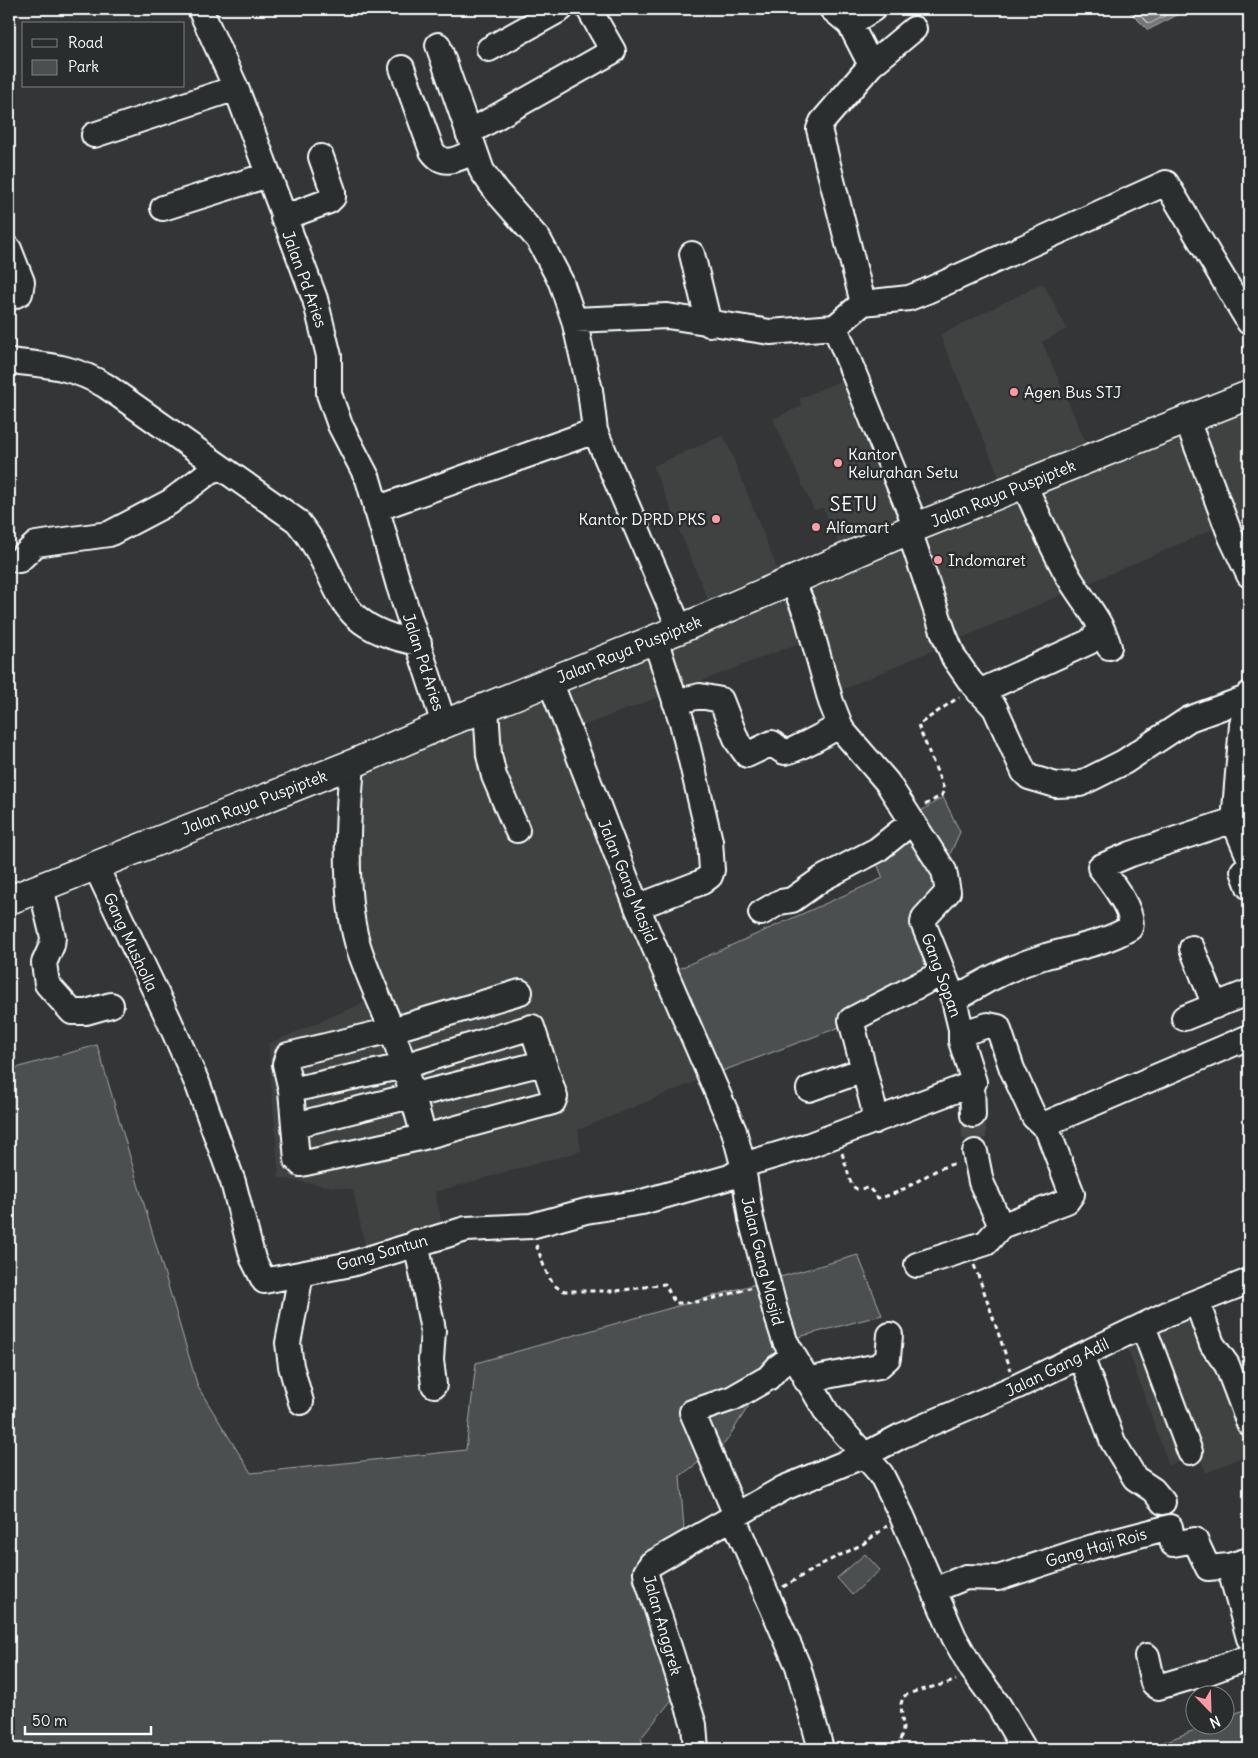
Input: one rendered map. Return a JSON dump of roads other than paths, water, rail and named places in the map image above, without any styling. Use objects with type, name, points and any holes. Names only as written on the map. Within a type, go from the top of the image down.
[{"type":"main road","name":"Jalan Raya Puspiptek","points":[[9,900],[352,764],[444,724],[680,629],[912,529],[1249,395]]},
{"type":"street","name":"Jalan Pd Aries","points":[[200,9],[236,88],[283,218],[315,299],[329,356],[329,394],[340,424],[363,466],[399,586],[444,724]]},
{"type":"street","points":[[489,49],[560,9]]},
{"type":"street","points":[[402,68],[432,152],[438,159],[445,162],[471,142],[613,51],[590,9]]},
{"type":"street","points":[[832,9],[850,24],[871,65]]},
{"type":"street","points":[[850,24],[873,9]]},
{"type":"street","points":[[863,304],[819,129],[822,122],[871,65],[914,29]]},
{"type":"street","points":[[438,45],[471,142],[489,182],[539,240],[561,282],[574,320],[590,390],[595,431],[680,629]]},
{"type":"street","points":[[94,135],[236,88]]},
{"type":"street","points":[[283,218],[328,200],[333,196],[321,157]]},
{"type":"street","points":[[163,208],[268,175]]},
{"type":"street","points":[[574,320],[667,316],[770,332],[835,327],[863,304],[908,298],[927,291],[1166,183],[1249,322]]},
{"type":"street","points":[[9,249],[22,282],[20,294],[9,298]]},
{"type":"street","points":[[692,254],[709,324]]},
{"type":"street","points":[[835,327],[912,529],[944,634],[959,667],[995,708],[1026,776],[1063,787],[1086,782],[1202,713],[1248,696]]},
{"type":"street","points":[[9,361],[57,365],[91,377],[297,521],[314,545],[338,595],[359,621],[394,638],[419,643]]},
{"type":"street","points":[[1186,420],[1231,537],[1249,575]]},
{"type":"street","points":[[376,509],[595,431]]},
{"type":"street","points":[[19,560],[36,544],[109,534],[170,502],[217,466]]},
{"type":"street","points":[[977,689],[1089,642],[1106,638],[1067,574],[1024,484]]},
{"type":"street","name":"Gang Sopan","points":[[792,580],[807,616],[839,725],[887,782],[938,861],[947,884],[947,894],[924,920],[927,937],[954,1000],[962,1029],[961,1041],[974,1080],[972,1084],[973,1116]]},
{"type":"street","points":[[637,907],[702,882],[710,876],[712,870],[710,841],[675,702],[655,639]]},
{"type":"street","name":"Jalan Gang Masjid","points":[[550,681],[637,907],[740,1146],[751,1219],[782,1333],[806,1380],[827,1413],[881,1474],[902,1516],[954,1637],[976,1674],[999,1706],[1024,1749]]},
{"type":"street","points":[[675,702],[700,696],[721,700],[737,741],[747,755],[772,743],[783,751],[791,751],[825,735],[839,725]]},
{"type":"street","points":[[1247,872],[1234,820],[1242,725],[1248,696]]},
{"type":"street","points":[[486,708],[489,755],[494,776],[517,830]]},
{"type":"street","points":[[352,764],[348,834],[351,900],[356,933],[369,978],[392,1030],[424,1137]]},
{"type":"street","points":[[761,913],[780,902],[792,900],[823,878],[877,850],[909,818]]},
{"type":"street","points":[[954,1000],[981,983],[1011,969],[1044,957],[1083,947],[1130,928],[1131,921],[1120,894],[1100,867],[1131,854],[1234,820]]},
{"type":"street","name":"Gang Musholla","points":[[94,865],[168,1018]]},
{"type":"street","points":[[41,887],[53,937],[52,945],[44,963],[50,988],[72,1012],[86,1012],[111,1005]]},
{"type":"street","points":[[1192,948],[1215,1006]]},
{"type":"street","points":[[875,1121],[851,1020],[942,973]]},
{"type":"street","points":[[291,1090],[404,1066],[532,1027],[555,1097],[553,1102],[424,1137],[301,1164],[297,1160],[291,1090],[284,1064],[288,1055],[392,1030],[520,992]]},
{"type":"street","points":[[1184,1018],[1249,992]]},
{"type":"street","name":"Gang Santun","points":[[168,1018],[198,1085],[233,1182],[253,1258],[264,1281],[269,1282],[351,1264],[416,1242],[473,1228],[528,1227],[577,1214],[665,1196],[730,1176],[743,1167]]},
{"type":"street","points":[[918,1265],[988,1242],[1001,1226],[1067,1201],[1071,1197],[1072,1192],[1047,1129],[1034,1117],[1012,1070],[1006,1046],[997,1026],[988,1025],[966,1032],[962,1029]]},
{"type":"street","points":[[1043,1125],[1249,1037]]},
{"type":"street","points":[[295,1125],[413,1098],[543,1064]]},
{"type":"street","points":[[809,1089],[864,1070]]},
{"type":"street","points":[[743,1167],[782,1155],[972,1084]]},
{"type":"street","points":[[975,1156],[980,1182],[1001,1226]]},
{"type":"street","points":[[416,1242],[433,1330],[431,1360],[434,1385]]},
{"type":"street","points":[[301,1274],[288,1343],[291,1366],[301,1402]]},
{"type":"street","name":"Jalan Gang Adil","points":[[735,1516],[784,1488],[865,1455],[901,1436],[1018,1386],[1143,1326],[1249,1281]]},
{"type":"street","points":[[1197,1302],[1212,1344],[1227,1365],[1249,1423]]},
{"type":"street","points":[[1143,1326],[1190,1452]]},
{"type":"street","points":[[806,1380],[879,1366],[888,1358],[890,1335]]},
{"type":"street","points":[[793,1356],[778,1367],[768,1378],[733,1398],[692,1412],[803,1680],[821,1749]]},
{"type":"street","points":[[1081,1356],[1113,1442],[1135,1478],[1157,1493],[1163,1502]]},
{"type":"street","name":"Jalan Anggrek","points":[[696,1749],[694,1724],[646,1572],[648,1566],[658,1558],[735,1516]]},
{"type":"street","name":"Gang Haji Rois","points":[[934,1590],[966,1577],[983,1580],[998,1578],[1102,1544],[1170,1527],[1173,1544],[1195,1540],[1206,1568],[1239,1563]]},
{"type":"street","points":[[1239,1563],[1249,1638]]},
{"type":"street","points":[[1147,1656],[1153,1683],[1158,1687],[1209,1672],[1249,1656]]},
{"type":"water","points":[[1127,9],[1189,9],[1148,30]]},
{"type":"tunnel","points":[[973,1115],[975,1152]]},
{"type":"place","name":"Agen Bus STJ","points":[[1014,392]]},
{"type":"place","name":"Kantor Kelurahan Setu","points":[[838,463]]},
{"type":"place","name":"Kantor DPRD PKS","points":[[716,519]]},
{"type":"place","name":"Alfamart","points":[[816,527]]},
{"type":"place","name":"Indomaret","points":[[938,560]]},
{"type":"district","name":"SETU","points":[[854,504]]}]
